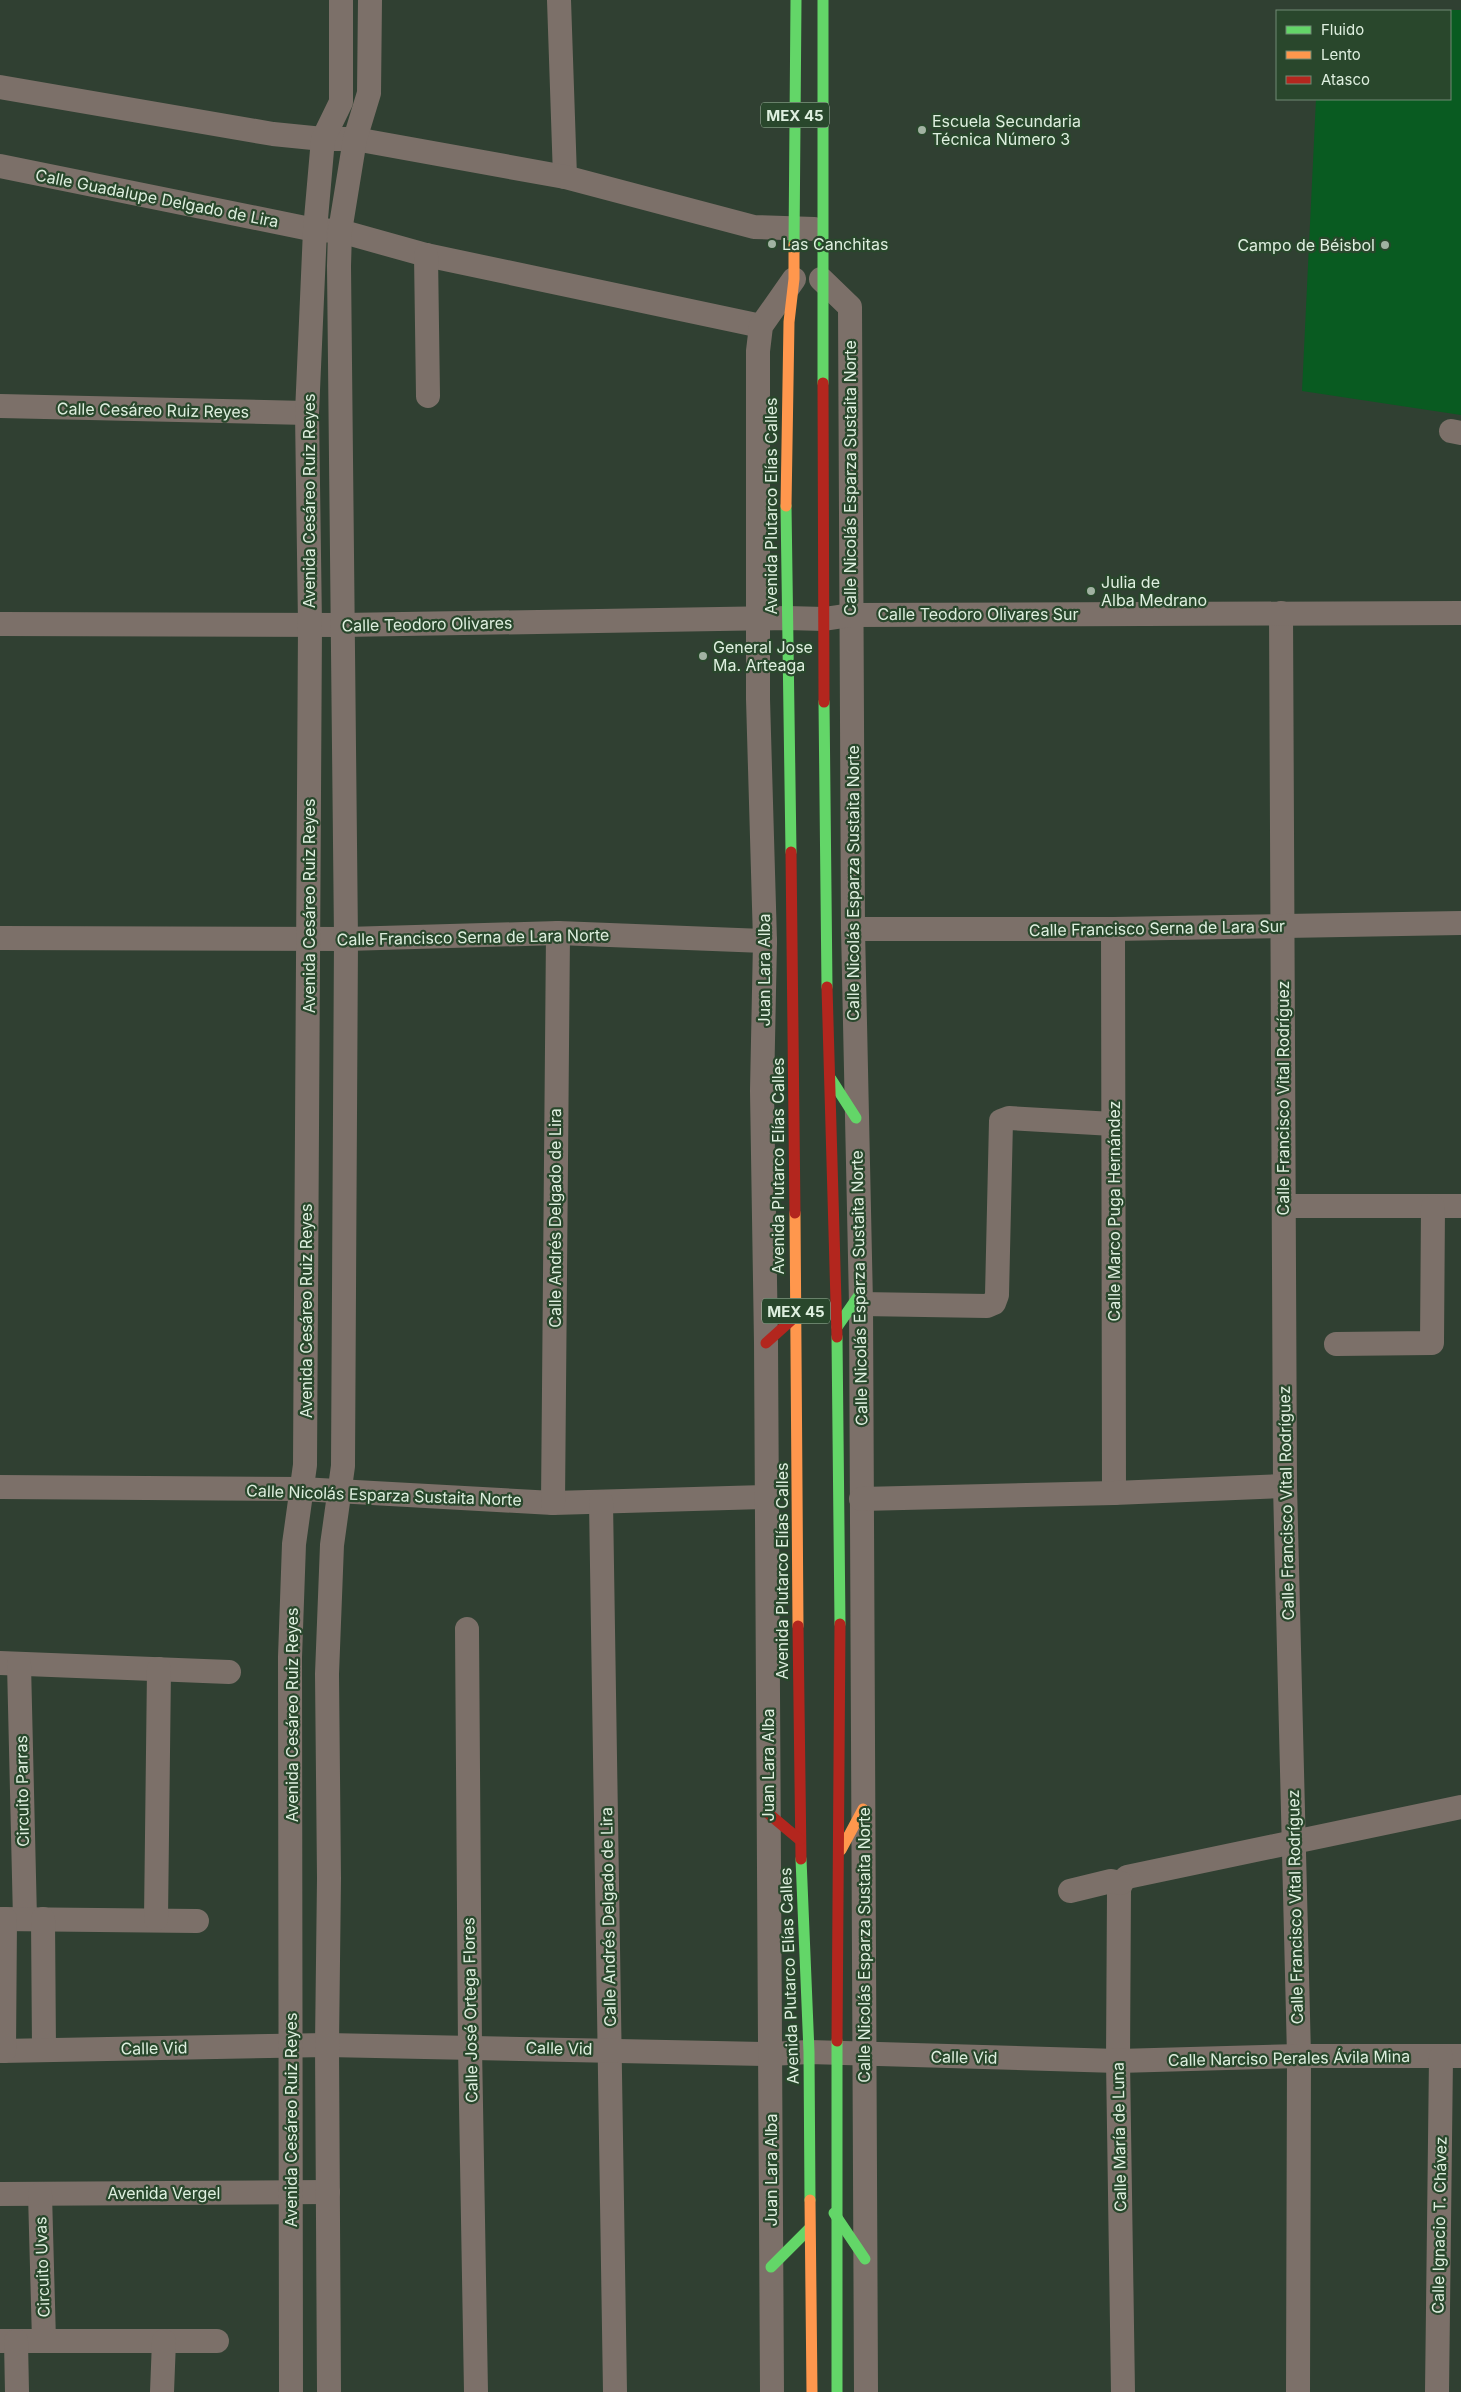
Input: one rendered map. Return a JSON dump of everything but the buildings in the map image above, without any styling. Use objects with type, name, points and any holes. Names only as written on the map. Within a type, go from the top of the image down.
[{"type":"main road","name":"Avenida Plutarco Elías Calles","points":[[796,0],[794,279],[789,332],[787,618],[794,1090],[800,1840],[809,2052],[809,2229],[812,2392]]},
{"type":"main road","name":"MEX 45","points":[[823,0],[821,279],[826,931],[840,1500],[840,1853],[835,2053],[834,2213],[837,2392]]},
{"type":"main road","points":[[831,1079],[856,1118]]},
{"type":"main road","points":[[837,1327],[860,1299]]},
{"type":"main road","points":[[766,1343],[796,1316]]},
{"type":"main road","points":[[840,1853],[863,1809]]},
{"type":"main road","points":[[769,1814],[800,1840]]},
{"type":"main road","points":[[834,2213],[865,2259]]},
{"type":"main road","points":[[771,2267],[809,2229]]},
{"type":"street","points":[[323,140],[342,102],[341,0]]},
{"type":"street","name":"Avenida Cesáreo Ruiz Reyes","points":[[329,2392],[327,1674],[332,1545],[343,1456],[346,939],[340,231],[355,139],[370,93],[370,0]]},
{"type":"street","points":[[559,0],[565,177]]},
{"type":"street","points":[[0,87],[263,132],[323,140],[355,139],[565,177],[754,227],[794,230],[822,229]]},
{"type":"street","name":"Avenida Cesáreo Ruiz Reyes","points":[[291,2392],[290,1657],[294,1544],[305,1465],[310,625],[307,413],[314,230],[323,140]]},
{"type":"street","name":"Calle Guadalupe Delgado de Lira","points":[[0,166],[314,230],[340,231],[426,255],[761,326]]},
{"type":"street","points":[[426,255],[428,396]]},
{"type":"street","name":"Juan Lara Alba","points":[[772,2392],[766,1343],[762,1091],[765,941],[758,699],[758,352],[761,326],[794,279]]},
{"type":"street","name":"Calle Nicolás Esparza Sustaita Norte","points":[[821,279],[850,306],[853,929],[860,1299],[866,2392]]},
{"type":"street","name":"Calle Cesáreo Ruiz Reyes","points":[[0,406],[307,413]]},
{"type":"street","name":"Calle Francisco Vital Rodríguez","points":[[1281,613],[1285,1486],[1299,2056],[1298,2392]]},
{"type":"street","name":"Calle Teodoro Olivares Sur","points":[[824,619],[851,615],[1461,613]]},
{"type":"street","name":"Calle Teodoro Olivares","points":[[0,624],[342,626],[787,618],[824,619]]},
{"type":"street","name":"Calle Francisco Serna de Lara Sur","points":[[853,929],[1113,929],[1461,923]]},
{"type":"street","name":"Calle Marco Puga Hernández","points":[[1113,929],[1114,1494]]},
{"type":"street","name":"Calle Francisco Serna de Lara Norte","points":[[0,938],[346,939],[558,933],[765,941]]},
{"type":"street","name":"Calle Andrés Delgado de Lira","points":[[553,1502],[558,933]]},
{"type":"street","points":[[762,1091],[794,1090]]},
{"type":"street","points":[[860,1299],[987,1306],[994,1303],[997,1295],[1001,1121],[1009,1118],[1114,1124]]},
{"type":"street","points":[[1284,1206],[1461,1206]]},
{"type":"street","points":[[1336,1344],[1432,1343],[1433,1207]]},
{"type":"street","points":[[861,1499],[1114,1494],[1285,1486]]},
{"type":"street","name":"Calle Nicolás Esparza Sustaita Norte","points":[[0,1488],[301,1489],[553,1502],[767,1497]]},
{"type":"street","name":"Calle Andrés Delgado de Lira","points":[[601,1502],[614,2392]]},
{"type":"street","name":"Calle José Ortega Flores","points":[[467,1629],[470,2047],[476,2392]]},
{"type":"street","name":"Circuito Parras","points":[[2,2051],[18,1919],[10,1663],[229,1672]]},
{"type":"street","points":[[156,1920],[159,1669]]},
{"type":"street","points":[[1070,1892],[1111,1881],[1121,1883],[1128,1877],[1461,1807]]},
{"type":"street","name":"Calle María de Luna","points":[[1121,1883],[1119,1890],[1118,2061],[1123,2392]]},
{"type":"street","points":[[18,1919],[197,1921]]},
{"type":"street","name":"Circuito Parras","points":[[18,1919],[44,2050]]},
{"type":"street","name":"Calle Vid","points":[[2,2051],[327,2045],[610,2049],[770,2054],[809,2052],[1118,2061]]},
{"type":"street","name":"Calle Narciso Perales Ávila Mina","points":[[1118,2061],[1299,2056],[1451,2057]]},
{"type":"street","name":"Calle Ignacio T. Chávez","points":[[1437,2392],[1451,2057]]},
{"type":"street","name":"Avenida Vergel","points":[[0,2194],[328,2192]]},
{"type":"street","name":"Circuito Uvas","points":[[40,2194],[44,2341]]},
{"type":"street","name":"Circuito Uvas","points":[[17,2392],[8,2341],[217,2341]]},
{"type":"street","points":[[162,2392],[164,2341]]},
{"type":"green space","name":"Campo de Béisbol","points":[[1451,10],[1461,10],[1461,415],[1302,391],[1316,100],[1451,100]]},
{"type":"traffic: fast","points":[[794,245],[796,0]]},
{"type":"traffic: fast","points":[[823,0],[823,383]]},
{"type":"traffic: fast","points":[[786,506],[791,852]]},
{"type":"traffic: fast","points":[[824,702],[827,987]]},
{"type":"traffic: fast","points":[[831,1079],[856,1118]]},
{"type":"traffic: fast","points":[[837,1327],[860,1294]]},
{"type":"traffic: fast","points":[[837,1337],[840,1624]]},
{"type":"traffic: fast","points":[[801,1859],[809,2052],[810,2200]]},
{"type":"traffic: fast","points":[[837,2041],[837,2392]]},
{"type":"traffic: fast","points":[[834,2213],[865,2259]]},
{"type":"traffic: fast","points":[[771,2267],[809,2229]]},
{"type":"traffic: slow","points":[[786,506],[789,322],[794,279],[794,245]]},
{"type":"traffic: slow","points":[[795,1213],[798,1626]]},
{"type":"traffic: slow","points":[[841,1850],[863,1809]]},
{"type":"traffic: slow","points":[[810,2200],[812,2392]]},
{"type":"traffic: jam","points":[[823,383],[824,702]]},
{"type":"traffic: jam","points":[[791,852],[795,1213]]},
{"type":"traffic: jam","points":[[827,987],[837,1337]]},
{"type":"traffic: jam","points":[[766,1343],[796,1316]]},
{"type":"traffic: jam","points":[[837,2041],[840,1624]]},
{"type":"traffic: jam","points":[[798,1626],[801,1859]]},
{"type":"traffic: jam","points":[[769,1814],[800,1840]]},
{"type":"place","name":"Escuela Secundaria Técnica Número 3","points":[[922,130]]},
{"type":"place","name":"Las Canchitas","points":[[772,244]]},
{"type":"place","name":"Campo de Béisbol","points":[[1385,245]]},
{"type":"place","name":"Julia de Alba Medrano","points":[[1091,591]]},
{"type":"place","name":"General Jose Ma. Arteaga","points":[[703,656]]}]
